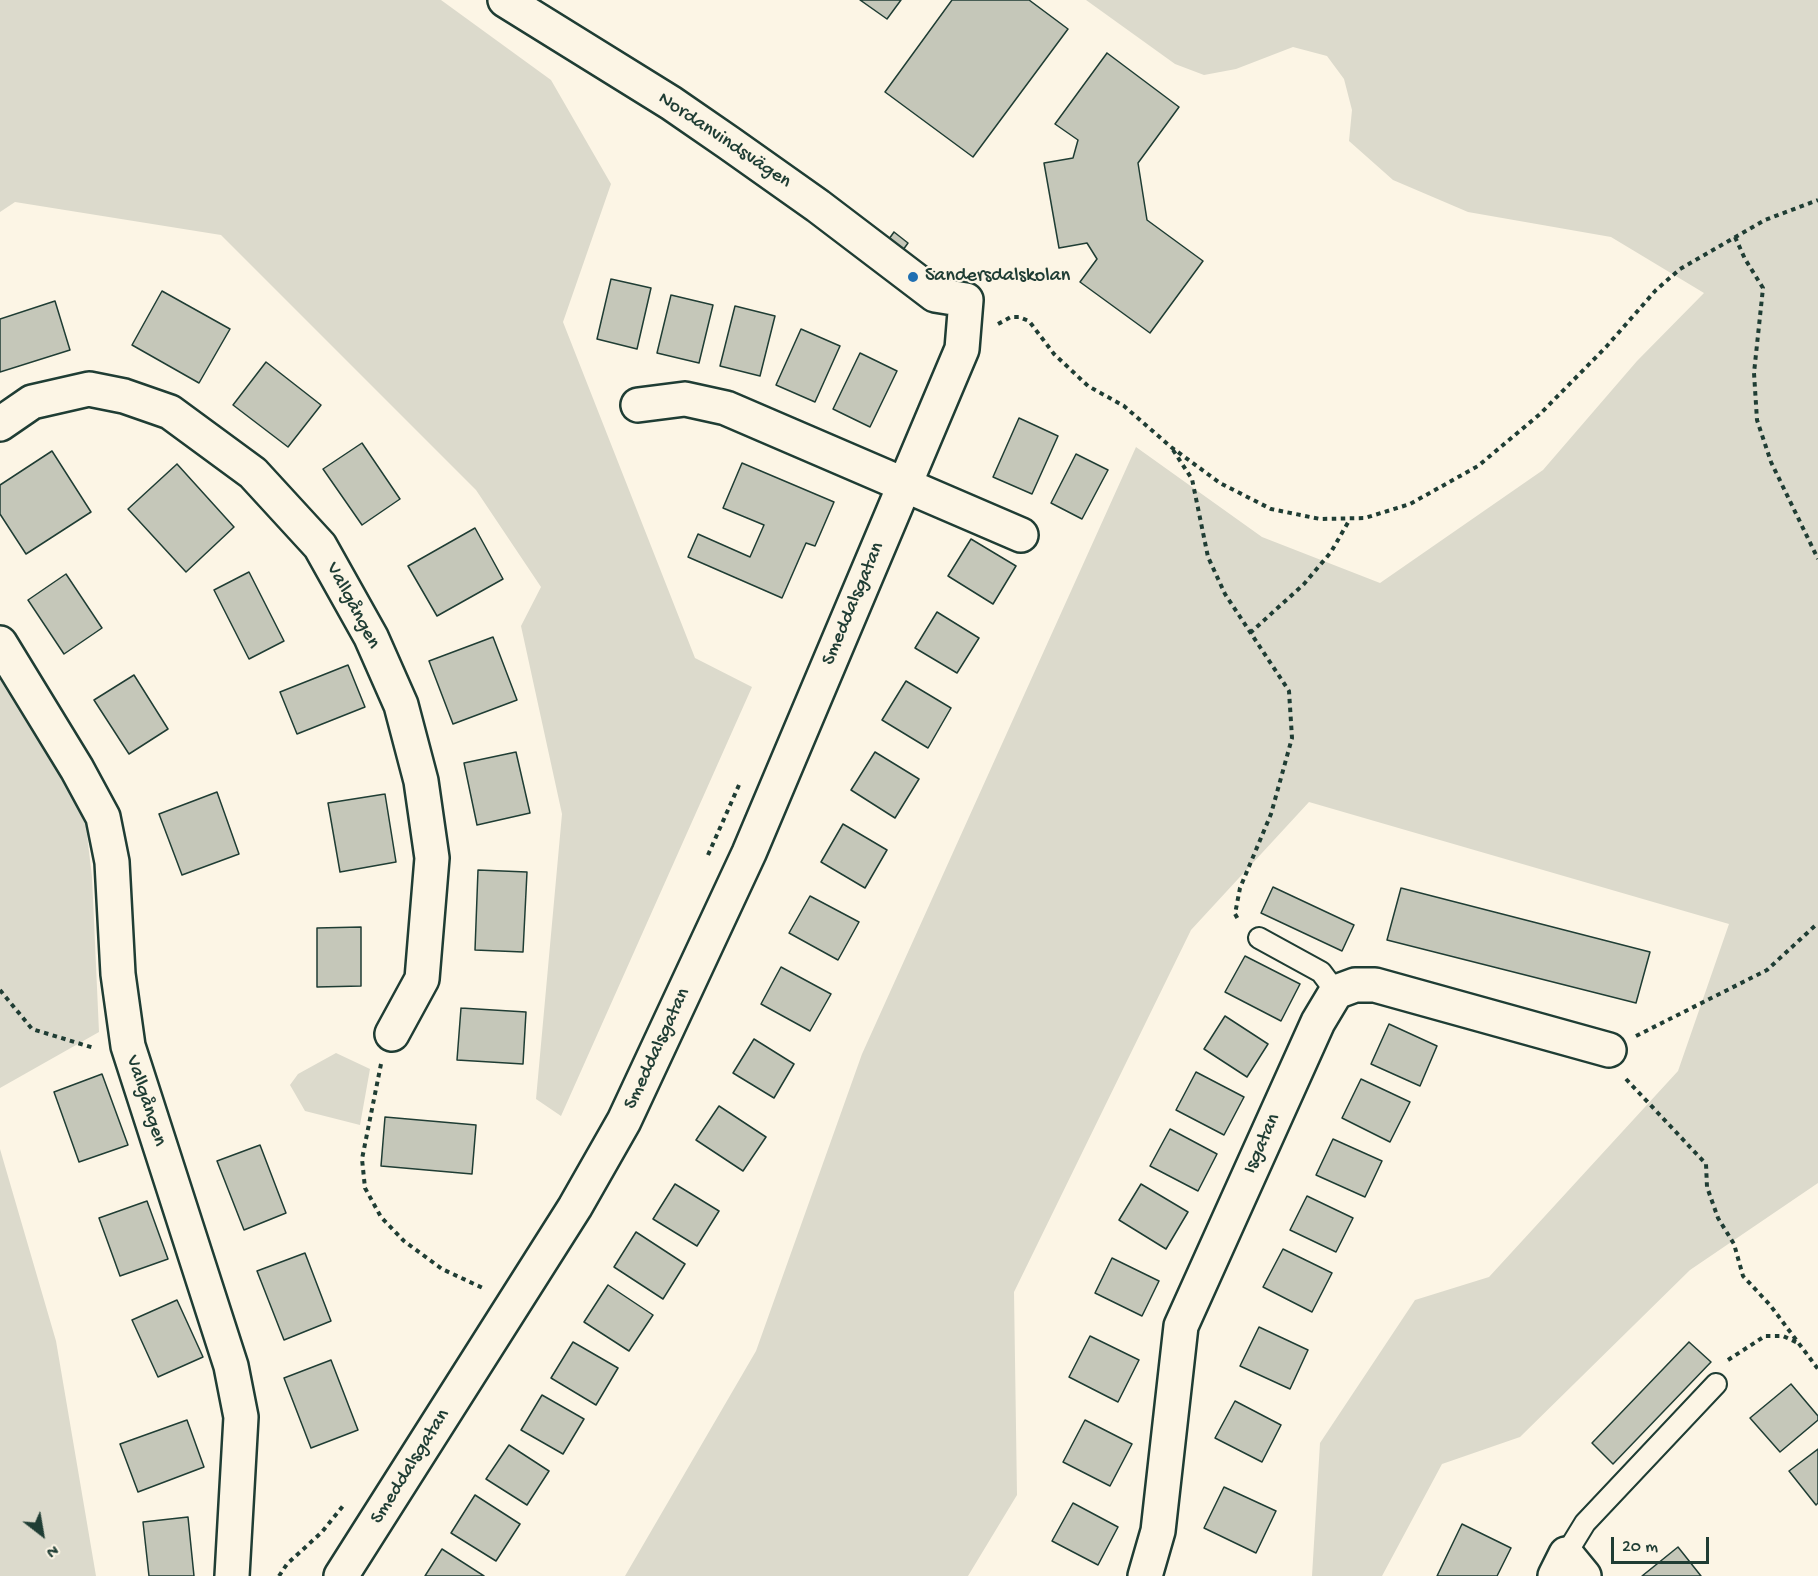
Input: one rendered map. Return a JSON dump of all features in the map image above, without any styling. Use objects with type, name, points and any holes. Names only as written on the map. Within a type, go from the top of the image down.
[{"type":"street","name":"Nordanvindsvägen","points":[[505,0],[691,116],[950,297]]},
{"type":"street","name":"Smeddalsgatan","points":[[341,1576],[562,1227],[624,1121],[749,853],[962,350],[950,297]]},
{"type":"street","name":"Vallgången","points":[[0,424],[32,402],[89,389],[124,396],[170,412],[253,473],[320,546],[371,637],[397,695],[421,781],[432,858],[422,979],[392,1034]]},
{"type":"street","points":[[638,405],[685,399],[726,408],[1021,535]]},
{"type":"street","name":"Vallgången","points":[[0,644],[77,769],[103,818],[112,862],[118,974],[128,1046],[231,1366],[241,1418],[232,1576]]},
{"type":"street","points":[[1336,992],[1355,985],[1375,985],[1609,1050]]},
{"type":"street","name":"Isgatan","points":[[1145,1576],[1158,1531],[1181,1326],[1318,1022],[1336,992]]},
{"type":"lane","points":[[1259,938],[1321,972],[1336,992]]},
{"type":"lane","points":[[1568,1569],[1584,1523],[1716,1384]]},
{"type":"path","points":[[994,330],[1000,323],[1011,317],[1029,321],[1054,354],[1088,386],[1124,406],[1172,447],[1220,483],[1271,509],[1320,519],[1365,518],[1410,504],[1478,466],[1548,405],[1606,347],[1656,290],[1706,252],[1765,220],[1818,200]]},
{"type":"path","points":[[1735,237],[1744,259],[1763,288],[1754,373],[1756,420],[1771,462],[1818,559]]},
{"type":"path","points":[[1172,447],[1192,478],[1208,557],[1225,594],[1289,690],[1292,738],[1271,814],[1240,888],[1235,915],[1243,928],[1259,938]]},
{"type":"path","points":[[1250,633],[1304,584],[1331,552],[1350,519]]},
{"type":"path","points":[[708,857],[741,780]]},
{"type":"path","points":[[1818,923],[1767,970],[1609,1050],[1629,1084],[1706,1164],[1707,1187],[1718,1218],[1734,1244],[1743,1276],[1818,1369]]},
{"type":"path","points":[[0,990],[32,1029],[94,1048],[128,1046]]},
{"type":"path","points":[[392,1034],[380,1069],[362,1159],[365,1188],[381,1217],[404,1241],[442,1269],[485,1290]]},
{"type":"path","points":[[479,1299],[492,1280]]},
{"type":"path","points":[[1716,1384],[1719,1366],[1752,1342],[1765,1336],[1783,1336],[1799,1344]]},
{"type":"path","points":[[279,1576],[287,1564],[322,1533],[346,1502]]},
{"type":"shaded area","points":[[0,0],[441,0],[551,80],[611,184],[563,322],[695,658],[752,687],[561,1116],[536,1099],[562,814],[521,626],[541,587],[476,490],[221,235],[15,202],[0,212]]},
{"type":"shaded area","points":[[1086,0],[1818,0],[1818,1183],[1690,1270],[1520,1437],[1442,1464],[1382,1576],[1312,1576],[1320,1443],[1415,1300],[1489,1277],[1678,1071],[1729,924],[1309,802],[1191,930],[1014,1292],[1017,1495],[968,1576],[625,1576],[756,1351],[862,1054],[1136,447],[1262,537],[1380,583],[1543,470],[1637,361],[1704,293],[1611,237],[1468,212],[1393,180],[1349,141],[1352,110],[1344,79],[1327,56],[1293,47],[1236,69],[1204,75],[1175,64]]},
{"type":"shaded area","points":[[0,673],[63,774],[86,826],[92,877],[99,1032],[0,1088]]},
{"type":"shaded area","points":[[336,1053],[370,1069],[360,1125],[305,1111],[290,1085],[298,1074]]},
{"type":"shaded area","points":[[0,1149],[56,1341],[96,1576],[0,1576]]},
{"type":"building","points":[[860,0],[901,0],[887,19]]},
{"type":"building","points":[[952,0],[1029,0],[1068,29],[973,157],[885,92]]},
{"type":"building","points":[[1107,53],[1179,107],[1138,163],[1147,220],[1203,261],[1150,333],[1080,282],[1097,259],[1087,243],[1059,248],[1044,163],[1073,158],[1078,140],[1055,124]]},
{"type":"building","points":[[894,232],[908,243],[903,250],[889,239]]},
{"type":"building","points":[[611,279],[651,288],[637,349],[597,339]]},
{"type":"building","points":[[162,291],[230,329],[199,383],[132,345]]},
{"type":"building","points":[[671,295],[713,305],[699,363],[657,353]]},
{"type":"building","points":[[55,301],[70,350],[0,372],[0,319]]},
{"type":"building","points":[[735,306],[775,316],[760,376],[720,366]]},
{"type":"building","points":[[801,329],[840,346],[815,402],[776,385]]},
{"type":"building","points":[[860,353],[897,371],[870,427],[833,409]]},
{"type":"building","points":[[266,362],[321,405],[288,447],[233,405]]},
{"type":"building","points":[[1019,418],[1058,436],[1032,494],[993,477]]},
{"type":"building","points":[[362,443],[400,499],[362,525],[323,469]]},
{"type":"building","points":[[52,451],[91,512],[26,554],[0,514],[0,485]]},
{"type":"building","points":[[1076,454],[1108,470],[1082,519],[1051,503]]},
{"type":"building","points":[[742,463],[834,502],[815,546],[806,543],[782,598],[688,557],[698,534],[750,557],[764,525],[723,508]]},
{"type":"building","points":[[177,464],[234,527],[186,572],[128,509]]},
{"type":"building","points":[[475,528],[503,579],[437,616],[408,566]]},
{"type":"building","points":[[971,539],[1016,566],[993,604],[948,576]]},
{"type":"building","points":[[249,572],[284,641],[249,659],[214,590]]},
{"type":"building","points":[[66,574],[102,628],[64,654],[28,600]]},
{"type":"building","points":[[937,612],[979,638],[957,673],[915,648]]},
{"type":"building","points":[[493,637],[517,700],[453,724],[429,661]]},
{"type":"building","points":[[348,665],[365,707],[297,734],[280,692]]},
{"type":"building","points":[[134,675],[168,729],[129,754],[94,700]]},
{"type":"building","points":[[906,681],[951,708],[928,748],[882,720]]},
{"type":"building","points":[[516,752],[530,813],[477,825],[464,763]]},
{"type":"building","points":[[875,752],[919,779],[895,818],[851,790]]},
{"type":"building","points":[[217,792],[239,854],[182,875],[159,814]]},
{"type":"building","points":[[385,794],[396,862],[340,872],[328,803]]},
{"type":"building","points":[[843,824],[887,850],[865,888],[821,862]]},
{"type":"building","points":[[478,870],[527,872],[523,952],[475,950]]},
{"type":"building","points":[[1273,887],[1354,925],[1342,951],[1261,913]]},
{"type":"building","points":[[1401,888],[1650,952],[1636,1003],[1387,940]]},
{"type":"building","points":[[810,896],[859,922],[838,960],[789,933]]},
{"type":"building","points":[[361,927],[361,986],[317,987],[317,928]]},
{"type":"building","points":[[1245,956],[1300,984],[1281,1021],[1225,992]]},
{"type":"building","points":[[781,967],[831,994],[810,1031],[761,1004]]},
{"type":"building","points":[[461,1008],[526,1012],[523,1064],[457,1060]]},
{"type":"building","points":[[1225,1016],[1268,1044],[1247,1077],[1204,1049]]},
{"type":"building","points":[[1389,1024],[1437,1046],[1420,1086],[1371,1064]]},
{"type":"building","points":[[754,1039],[794,1064],[774,1098],[733,1073]]},
{"type":"building","points":[[1196,1072],[1244,1097],[1224,1135],[1176,1110]]},
{"type":"building","points":[[102,1074],[128,1145],[79,1162],[54,1092]]},
{"type":"building","points":[[1361,1079],[1410,1102],[1390,1142],[1342,1118]]},
{"type":"building","points":[[719,1106],[766,1137],[743,1171],[696,1140]]},
{"type":"building","points":[[385,1117],[476,1125],[472,1174],[381,1166]]},
{"type":"building","points":[[1170,1129],[1217,1154],[1198,1191],[1150,1166]]},
{"type":"building","points":[[1333,1139],[1382,1161],[1365,1197],[1316,1175]]},
{"type":"building","points":[[260,1145],[286,1213],[244,1230],[217,1161]]},
{"type":"building","points":[[675,1184],[719,1211],[697,1246],[653,1219]]},
{"type":"building","points":[[1141,1184],[1188,1212],[1166,1249],[1119,1220]]},
{"type":"building","points":[[1307,1196],[1353,1218],[1336,1252],[1290,1230]]},
{"type":"building","points":[[147,1201],[168,1259],[120,1276],[99,1218]]},
{"type":"building","points":[[636,1232],[685,1264],[663,1299],[614,1267]]},
{"type":"building","points":[[1283,1249],[1332,1273],[1312,1312],[1263,1287]]},
{"type":"building","points":[[305,1253],[331,1321],[284,1340],[257,1271]]},
{"type":"building","points":[[1112,1258],[1159,1281],[1142,1316],[1095,1293]]},
{"type":"building","points":[[608,1285],[653,1315],[629,1351],[584,1322]]},
{"type":"building","points":[[177,1300],[203,1357],[158,1377],[132,1320]]},
{"type":"building","points":[[1259,1327],[1308,1350],[1290,1389],[1240,1366]]},
{"type":"building","points":[[1090,1336],[1139,1360],[1118,1402],[1069,1377]]},
{"type":"building","points":[[573,1342],[618,1368],[596,1405],[551,1378]]},
{"type":"building","points":[[1689,1342],[1711,1362],[1613,1464],[1592,1443]]},
{"type":"building","points":[[331,1360],[358,1430],[311,1448],[284,1378]]},
{"type":"building","points":[[1791,1384],[1818,1416],[1818,1420],[1780,1452],[1750,1418]]},
{"type":"building","points":[[542,1395],[584,1419],[563,1454],[521,1430]]},
{"type":"building","points":[[1235,1401],[1281,1425],[1262,1462],[1215,1438]]},
{"type":"building","points":[[187,1420],[204,1467],[138,1492],[120,1444]]},
{"type":"building","points":[[1085,1420],[1132,1444],[1110,1486],[1063,1462]]},
{"type":"building","points":[[509,1445],[549,1471],[527,1505],[486,1479]]},
{"type":"building","points":[[1818,1449],[1818,1503],[1816,1505],[1789,1471]]},
{"type":"building","points":[[1224,1487],[1276,1511],[1256,1553],[1204,1528]]},
{"type":"building","points":[[475,1495],[520,1524],[496,1561],[451,1533]]},
{"type":"building","points":[[1073,1503],[1118,1527],[1098,1565],[1052,1541]]},
{"type":"building","points":[[188,1517],[194,1576],[149,1576],[143,1522]]},
{"type":"building","points":[[1462,1524],[1511,1548],[1497,1576],[1437,1576]]},
{"type":"building","points":[[1678,1547],[1701,1576],[1642,1576]]},
{"type":"building","points":[[442,1549],[484,1576],[425,1576]]},
{"type":"place","name":"Sandersdalskolan","points":[[913,277]]}]
